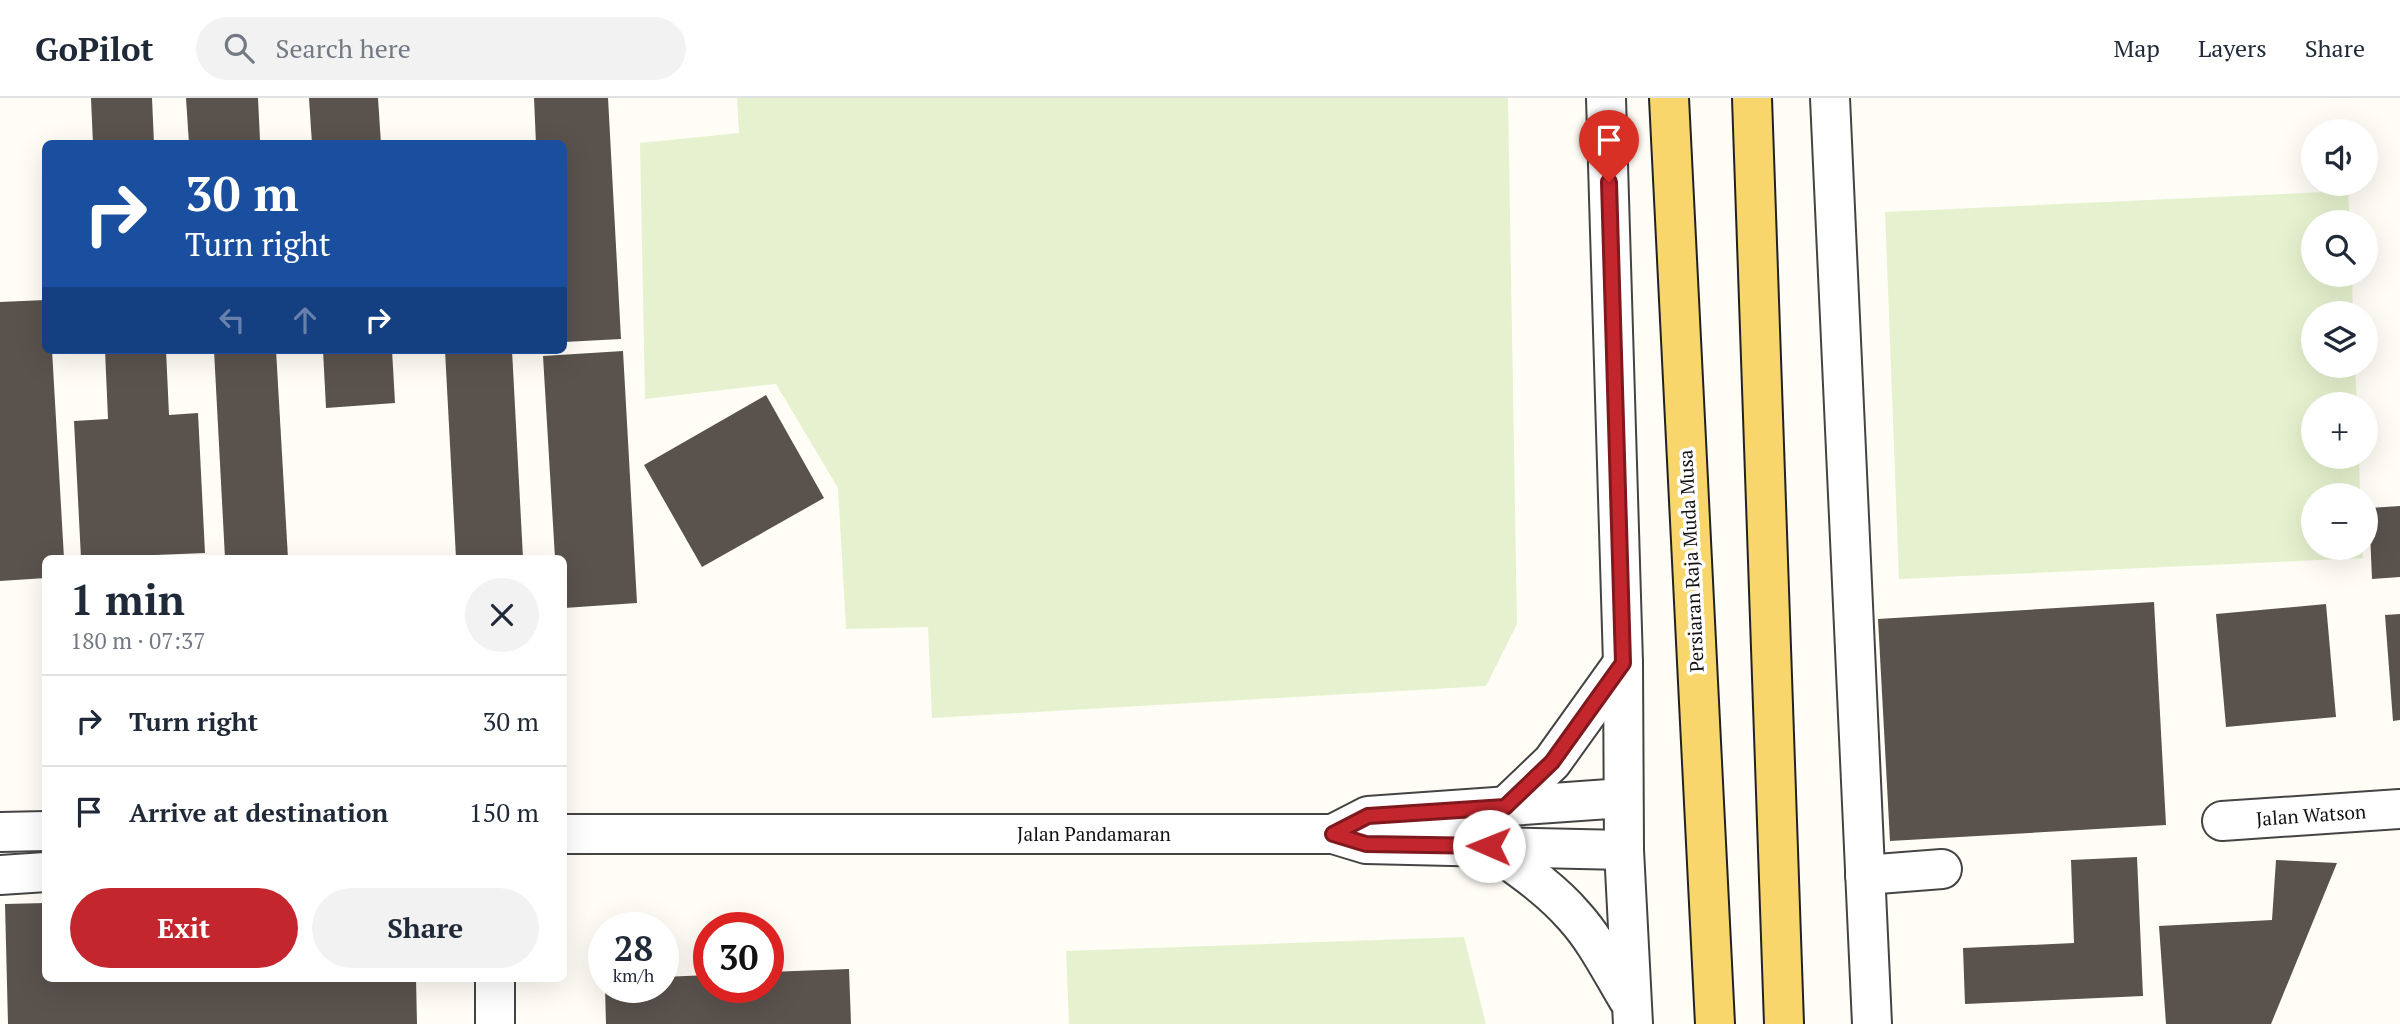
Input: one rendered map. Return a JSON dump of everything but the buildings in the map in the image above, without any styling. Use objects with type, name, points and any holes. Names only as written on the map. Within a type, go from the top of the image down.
[{"type":"main road","name":"Persiaran Raja Muda Musa","points":[[1669,98],[1715,1024]]},
{"type":"main road","points":[[1752,98],[1784,1024]]},
{"type":"street","points":[[1606,98],[1623,663],[1623,849],[1632,1014]]},
{"type":"street","points":[[1830,98],[1872,1024]]},
{"type":"street","points":[[1505,807],[1552,762],[1623,663]]},
{"type":"street","points":[[1333,834],[1368,816],[1623,798]]},
{"type":"street","name":"Jalan Watson","points":[[2222,821],[2400,809]]},
{"type":"street","name":"Jalan Pandamaran","points":[[567,834],[1333,834],[1366,844],[1623,849]]},
{"type":"street","points":[[1489,846],[1535,879],[1574,915],[1600,952],[1632,1014]]},
{"type":"street","points":[[1865,875],[1942,869]]},
{"type":"street","points":[[0,875],[42,872]]},
{"type":"street","points":[[495,982],[495,1024]]},
{"type":"green space","points":[[737,98],[1508,98],[1517,624],[1486,686],[932,718],[928,627],[846,629],[838,488],[776,384],[645,399],[640,143],[739,133]]},
{"type":"green space","points":[[2301,193],[2301,196],[2348,196],[2349,210],[2301,210],[2301,287],[2352,287],[2353,301],[2301,301],[2301,378],[2356,378],[2356,392],[2301,392],[2301,469],[2359,469],[2360,483],[2301,483],[2301,560],[2319,560],[1899,579],[1885,212]]},
{"type":"green space","points":[[1464,937],[1486,1024],[1069,1024],[1066,951]]},
{"type":"route","points":[[1489,846],[1366,844],[1333,834],[1368,816],[1505,807],[1552,762],[1623,663],[1609,182]]}]
